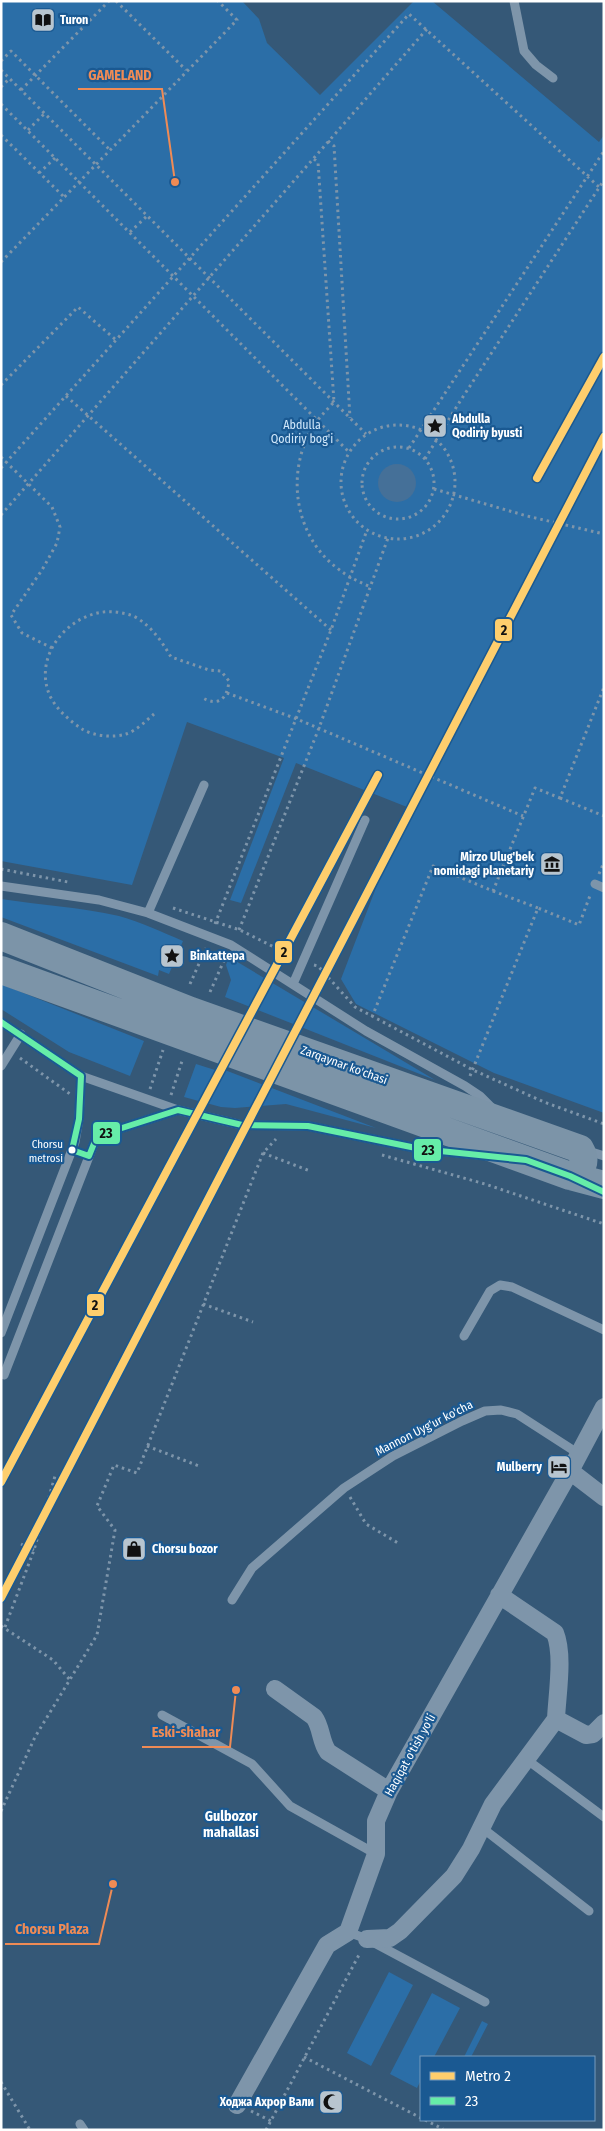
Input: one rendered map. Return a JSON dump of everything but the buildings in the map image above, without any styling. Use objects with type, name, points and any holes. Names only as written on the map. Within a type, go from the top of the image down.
[{"type":"main road","name":"Zarqaynar ko'chasi","points":[[1,936],[191,1011],[592,1153]]},
{"type":"main road","points":[[1,970],[570,1176],[604,1185]]},
{"type":"main road","points":[[570,1176],[578,1172],[583,1165],[583,1157],[592,1153]]},
{"type":"street","points":[[570,1176],[604,1192]]},
{"type":"street","name":"Haqiqat o'tish yo'li","points":[[348,1932],[376,1854],[376,1821],[389,1791],[570,1472],[604,1407]]},
{"type":"street","points":[[570,1472],[604,1497]]},
{"type":"street","points":[[367,1939],[390,1938],[400,1931],[454,1876],[471,1849],[493,1804],[556,1719],[558,1640],[555,1633],[499,1595]]},
{"type":"street","points":[[274,1689],[314,1717],[318,1723],[322,1745],[328,1752],[389,1791]]},
{"type":"street","points":[[556,1719],[586,1735],[593,1734],[604,1723]]},
{"type":"street","points":[[236,2105],[327,1945],[348,1932]]},
{"type":"lane","points":[[514,1],[524,51],[536,65],[553,78]]},
{"type":"lane","points":[[148,913],[204,785]]},
{"type":"lane","points":[[293,984],[365,820]]},
{"type":"lane","points":[[1,886],[99,900],[148,913],[231,945],[366,1031],[465,1086],[480,1096],[505,1122]]},
{"type":"lane","points":[[1,1022],[81,1076],[178,1110],[242,1125],[308,1126],[420,1149],[526,1160]]},
{"type":"lane","points":[[1,1066],[21,1034]]},
{"type":"lane","points":[[1,1334],[73,1146],[81,1102],[81,1076]]},
{"type":"lane","points":[[1,1374],[4,1375],[97,1136],[178,1110]]},
{"type":"lane","points":[[73,1146],[90,1153]]},
{"type":"lane","points":[[464,1336],[490,1291],[500,1285],[512,1287],[604,1330]]},
{"type":"lane","name":"Mannon Uyg'ur ko'cha","points":[[232,1600],[252,1568],[344,1488],[393,1456],[462,1421],[486,1411],[501,1410],[517,1414],[578,1454]]},
{"type":"lane","points":[[162,1715],[252,1764],[290,1806],[376,1854]]},
{"type":"lane","points":[[526,1758],[604,1817]]},
{"type":"lane","points":[[481,1827],[589,1911]]},
{"type":"lane","points":[[348,1932],[367,1939],[485,2002]]},
{"type":"path","points":[[21,90],[109,1]]},
{"type":"path","points":[[116,1],[187,70]]},
{"type":"path","points":[[1,262],[237,20],[218,1]]},
{"type":"path","points":[[1,468],[409,14],[599,187]]},
{"type":"path","points":[[1,515],[427,29]]},
{"type":"path","points":[[1,61],[11,51],[110,150]]},
{"type":"path","points":[[1,70],[366,434]]},
{"type":"path","points":[[1,87],[9,79]]},
{"type":"path","points":[[2,106],[194,295],[348,451]]},
{"type":"path","points":[[28,130],[44,114]]},
{"type":"path","points":[[1,135],[64,198]]},
{"type":"path","points":[[328,141],[334,146],[350,418]]},
{"type":"path","points":[[410,448],[604,151]]},
{"type":"path","points":[[39,173],[55,158]]},
{"type":"path","points":[[314,159],[318,162],[334,402],[317,420],[303,448],[299,464],[297,497],[303,521],[314,543],[330,562],[349,577],[371,587]]},
{"type":"path","points":[[425,459],[436,439],[604,180]]},
{"type":"path","points":[[130,232],[147,216]]},
{"type":"path","points":[[1,385],[78,307],[116,340]]},
{"type":"path","points":[[66,396],[331,630]]},
{"type":"path","points":[[388,426],[410,426],[421,430],[436,439],[443,446],[452,464],[455,484],[454,494],[445,514],[430,529],[410,538],[388,538],[367,530],[350,514],[342,494],[342,471],[348,451],[366,434],[388,426]]},
{"type":"path","points":[[400,446],[410,448],[425,459],[433,473],[434,489],[426,506],[411,517],[393,519],[376,512],[369,505],[362,488],[362,479],[368,462],[382,450],[400,446]]},
{"type":"path","points":[[1,457],[52,507],[60,527],[57,543],[12,615],[22,633],[52,648]]},
{"type":"path","points":[[434,489],[527,516],[604,534]]},
{"type":"path","points":[[190,984],[297,719],[367,530]]},
{"type":"path","points":[[210,992],[231,945],[240,930],[319,728],[388,538]]},
{"type":"path","points":[[154,714],[127,734],[103,736],[84,730],[65,716],[50,696],[45,675],[49,653],[62,632],[86,616],[111,611],[135,616],[157,634],[171,658],[209,670],[221,671],[228,681],[227,693],[220,700],[210,702],[201,697]]},
{"type":"path","points":[[560,798],[604,687]]},
{"type":"path","points":[[227,693],[319,728],[523,816]]},
{"type":"path","points":[[493,890],[534,788],[604,816]]},
{"type":"path","points":[[366,1031],[433,866],[578,925],[599,886],[604,862]]},
{"type":"path","points":[[153,901],[240,930],[302,961],[318,966],[355,1007],[473,1070],[544,1102],[604,1124]]},
{"type":"path","points":[[465,1086],[538,908]]},
{"type":"path","points":[[147,1099],[164,1050]]},
{"type":"path","points":[[10,1051],[81,1102]]},
{"type":"path","points":[[168,1106],[184,1056]]},
{"type":"path","points":[[1,1811],[35,1737],[97,1635],[107,1584],[114,1530],[97,1506],[114,1464],[137,1473],[263,1153],[274,1139],[284,1138]]},
{"type":"path","points":[[263,1153],[310,1171]]},
{"type":"path","points":[[380,1154],[484,1184],[604,1224]]},
{"type":"path","points":[[203,1304],[253,1322]]},
{"type":"path","points":[[147,1446],[199,1466]]},
{"type":"path","points":[[55,1476],[34,1550],[3,1626],[53,1660],[70,1680]]},
{"type":"path","points":[[344,1488],[366,1524],[398,1543]]},
{"type":"path","points":[[21,1544],[34,1550]]},
{"type":"path","points":[[266,2130],[367,1939]]},
{"type":"path","points":[[304,2057],[420,2117]]},
{"type":"path","points":[[1,2082],[30,2130]]},
{"type":"path","points":[[427,2121],[443,2129]]},
{"type":"green space","name":"Abdulla Qodiriy bog'i","points":[[1,1],[242,1],[259,19],[267,43],[320,95],[414,1],[432,1],[599,142],[604,135],[604,1113],[494,1073],[356,1004],[341,979],[407,807],[296,763],[241,903],[230,900],[284,758],[187,722],[132,885],[1,861]]},
{"type":"green space","points":[[1,899],[75,908],[119,916],[183,941],[169,974],[159,970],[158,976],[1,917]]},
{"type":"green space","points":[[229,957],[435,1080],[225,997],[231,980],[226,965]]},
{"type":"green space","points":[[1,984],[144,1041],[130,1076],[69,1052],[1,1009]]},
{"type":"green space","points":[[196,1064],[215,1070],[217,1067],[376,1128],[286,1104],[235,1108],[221,1107],[184,1097]]},
{"type":"green space","points":[[389,1972],[413,1985],[371,2066],[347,2053]]},
{"type":"green space","points":[[432,1993],[460,2008],[435,2056],[420,2056],[420,2082],[417,2088],[390,2074]]},
{"type":"green space","points":[[482,2021],[488,2024],[472,2056],[464,2056]]},
{"type":"shaded area","points":[[397,464],[411,469],[416,483],[411,497],[397,502],[383,497],[378,483],[383,469]]},
{"type":"metro line","name":"2","points":[[537,478],[604,357]]},
{"type":"metro line","name":"2","points":[[1,1598],[604,437]]},
{"type":"metro line","name":"2","points":[[1,1482],[378,775]]},
{"type":"transit line","name":"23","points":[[1,1022],[81,1076],[79,1119],[72,1150],[89,1156],[97,1136],[178,1110],[242,1125],[308,1126],[421,1149],[526,1160],[570,1176],[604,1192]]},
{"type":"place","name":"Turon","points":[[43,20]]},
{"type":"place","name":"GAMELAND","points":[[175,182]]},
{"type":"place","name":"Abdulla Qodiriy byusti","points":[[435,426]]},
{"type":"place","name":"Mirzo Ulug'bek nomidagi planetariy","points":[[552,864]]},
{"type":"place","name":"Binkattepa","points":[[172,956]]},
{"type":"place","name":"Chorsu metrosi","points":[[72,1150]]},
{"type":"place","name":"Mulberry","points":[[559,1467]]},
{"type":"place","name":"Chorsu bozor","points":[[134,1549]]},
{"type":"place","name":"Eski-shahar","points":[[236,1690]]},
{"type":"place","name":"Chorsu Plaza","points":[[113,1884]]},
{"type":"place","name":"Ходжа Ахрор Вали","points":[[331,2102]]},
{"type":"district","name":"Gulbozor mahallasi","points":[[231,1824]]}]
